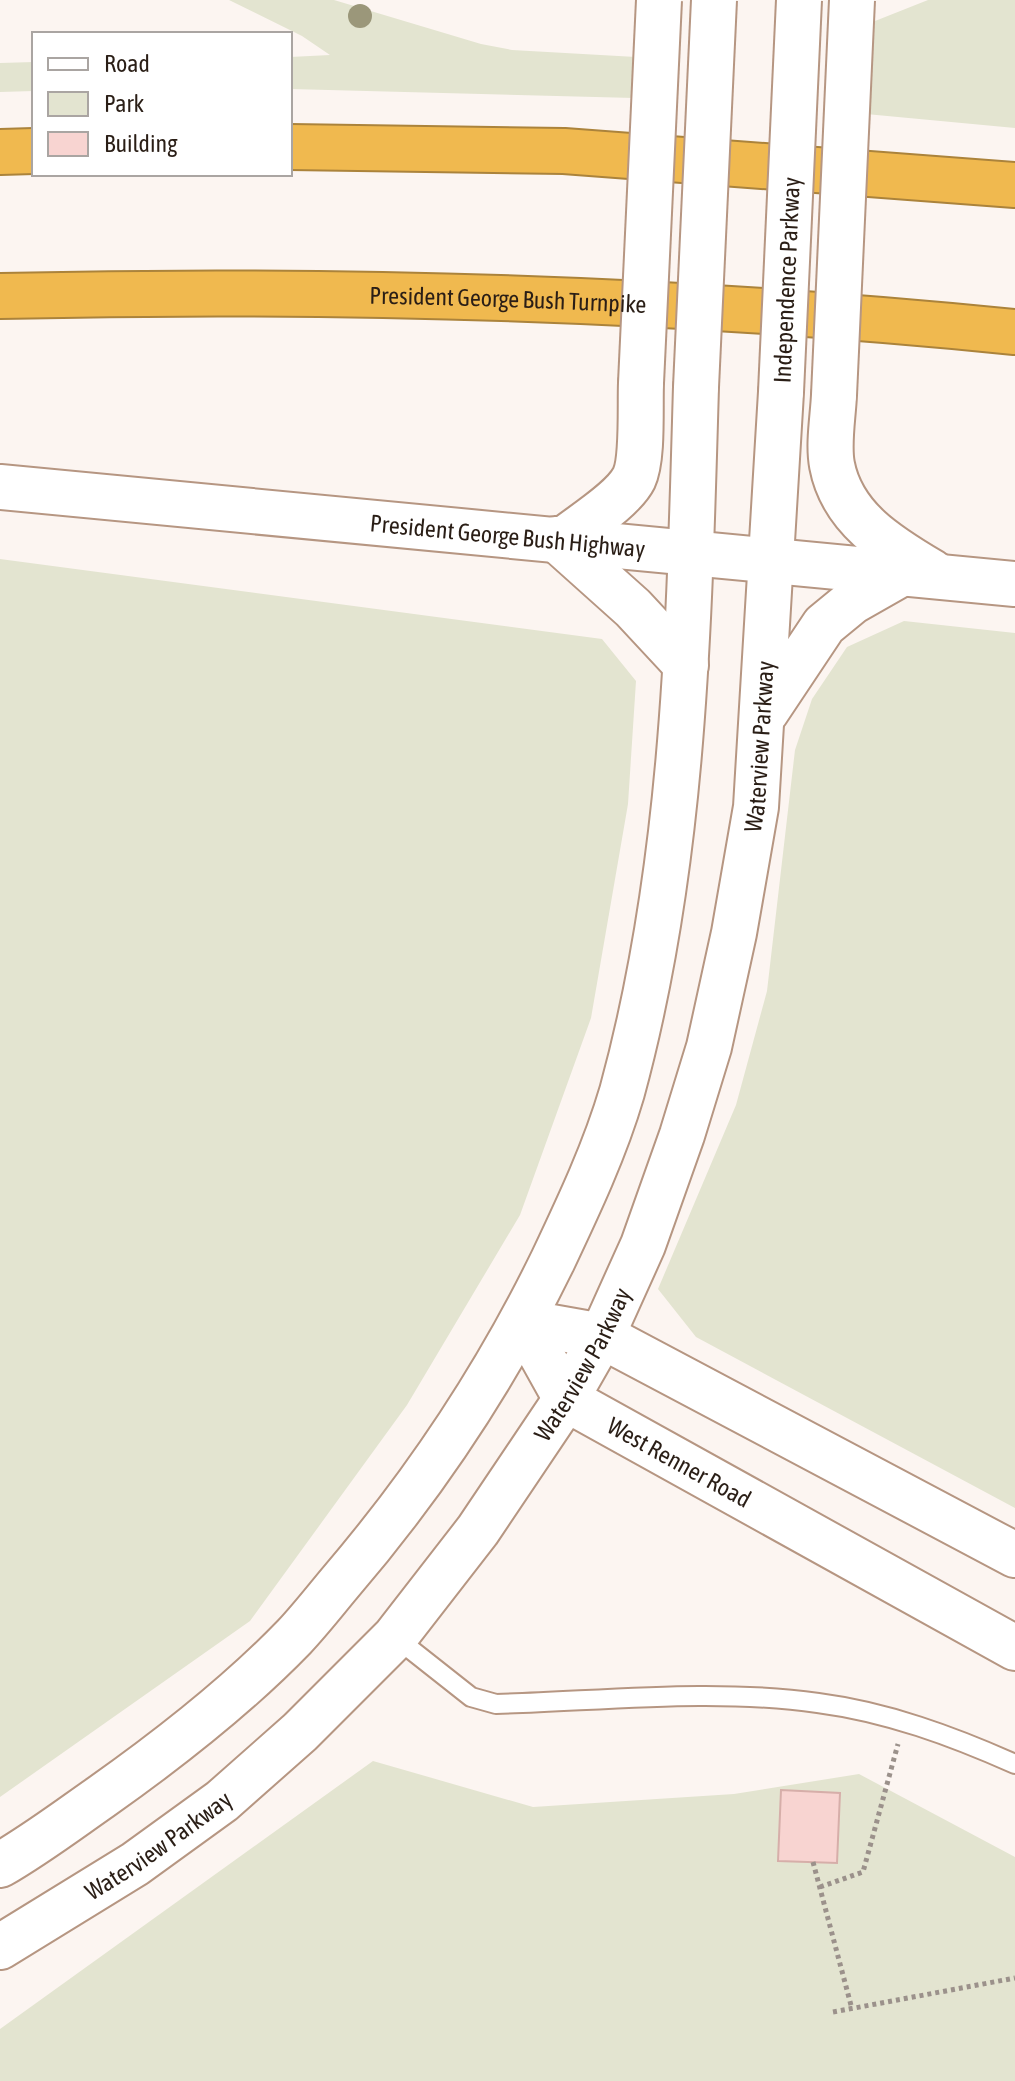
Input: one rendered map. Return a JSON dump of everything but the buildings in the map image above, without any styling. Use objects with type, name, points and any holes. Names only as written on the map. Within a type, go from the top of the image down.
[{"type":"highway","points":[[292,147],[564,151],[1015,185]]},
{"type":"highway","points":[[0,152],[32,151]]},
{"type":"highway","name":"President George Bush Turnpike","points":[[0,296],[299,293],[531,299],[852,318],[1015,332]]},
{"type":"main road","points":[[659,0],[637,463],[634,477],[623,493],[560,540],[633,608],[686,665]]},
{"type":"main road","points":[[0,1865],[127,1779],[211,1714],[294,1636],[384,1532],[445,1448],[523,1322],[586,1191],[621,1094],[640,1017],[664,892],[677,786],[686,665],[714,0]]},
{"type":"main road","name":"Independence Parkway","points":[[772,560],[799,0]]},
{"type":"main road","points":[[763,717],[797,661],[824,625],[852,602],[921,574],[863,525],[841,495],[831,463],[852,0]]},
{"type":"main road","name":"President George Bush Highway","points":[[0,487],[1015,584]]},
{"type":"main road","name":"Waterview Parkway","points":[[0,1947],[135,1864],[222,1801],[300,1732],[395,1637],[478,1530],[566,1399],[602,1336],[643,1245],[682,1135],[709,1047],[734,933],[756,807],[772,560]]},
{"type":"main road","points":[[523,1322],[602,1336],[1015,1555]]},
{"type":"main road","points":[[523,1322],[566,1399]]},
{"type":"main road","name":"West Renner Road","points":[[566,1399],[1015,1648]]},
{"type":"lane","points":[[395,1637],[471,1697],[496,1704],[713,1695],[818,1703],[904,1720],[1015,1764]]},
{"type":"path","points":[[820,1887],[863,1872],[904,1720]]},
{"type":"path","points":[[813,1862],[852,2009]]},
{"type":"path","points":[[833,2012],[1015,1978]]},
{"type":"green space","points":[[229,0],[334,0],[481,44],[512,50],[636,57],[634,98],[292,89],[292,57],[330,55],[302,36]]},
{"type":"green space","points":[[928,0],[1015,0],[1015,128],[866,114],[870,23]]},
{"type":"green space","points":[[32,62],[32,91],[0,92],[0,63]]},
{"type":"green space","points":[[0,559],[602,639],[636,681],[628,804],[591,1018],[520,1215],[407,1405],[250,1621],[0,1797]]},
{"type":"green space","points":[[904,621],[1015,633],[1015,1508],[696,1337],[658,1289],[736,1105],[767,991],[795,750],[812,699],[847,647]]},
{"type":"green space","points":[[373,1761],[533,1807],[734,1794],[859,1774],[1015,1857],[1015,2081],[0,2081],[0,2029]]}]
